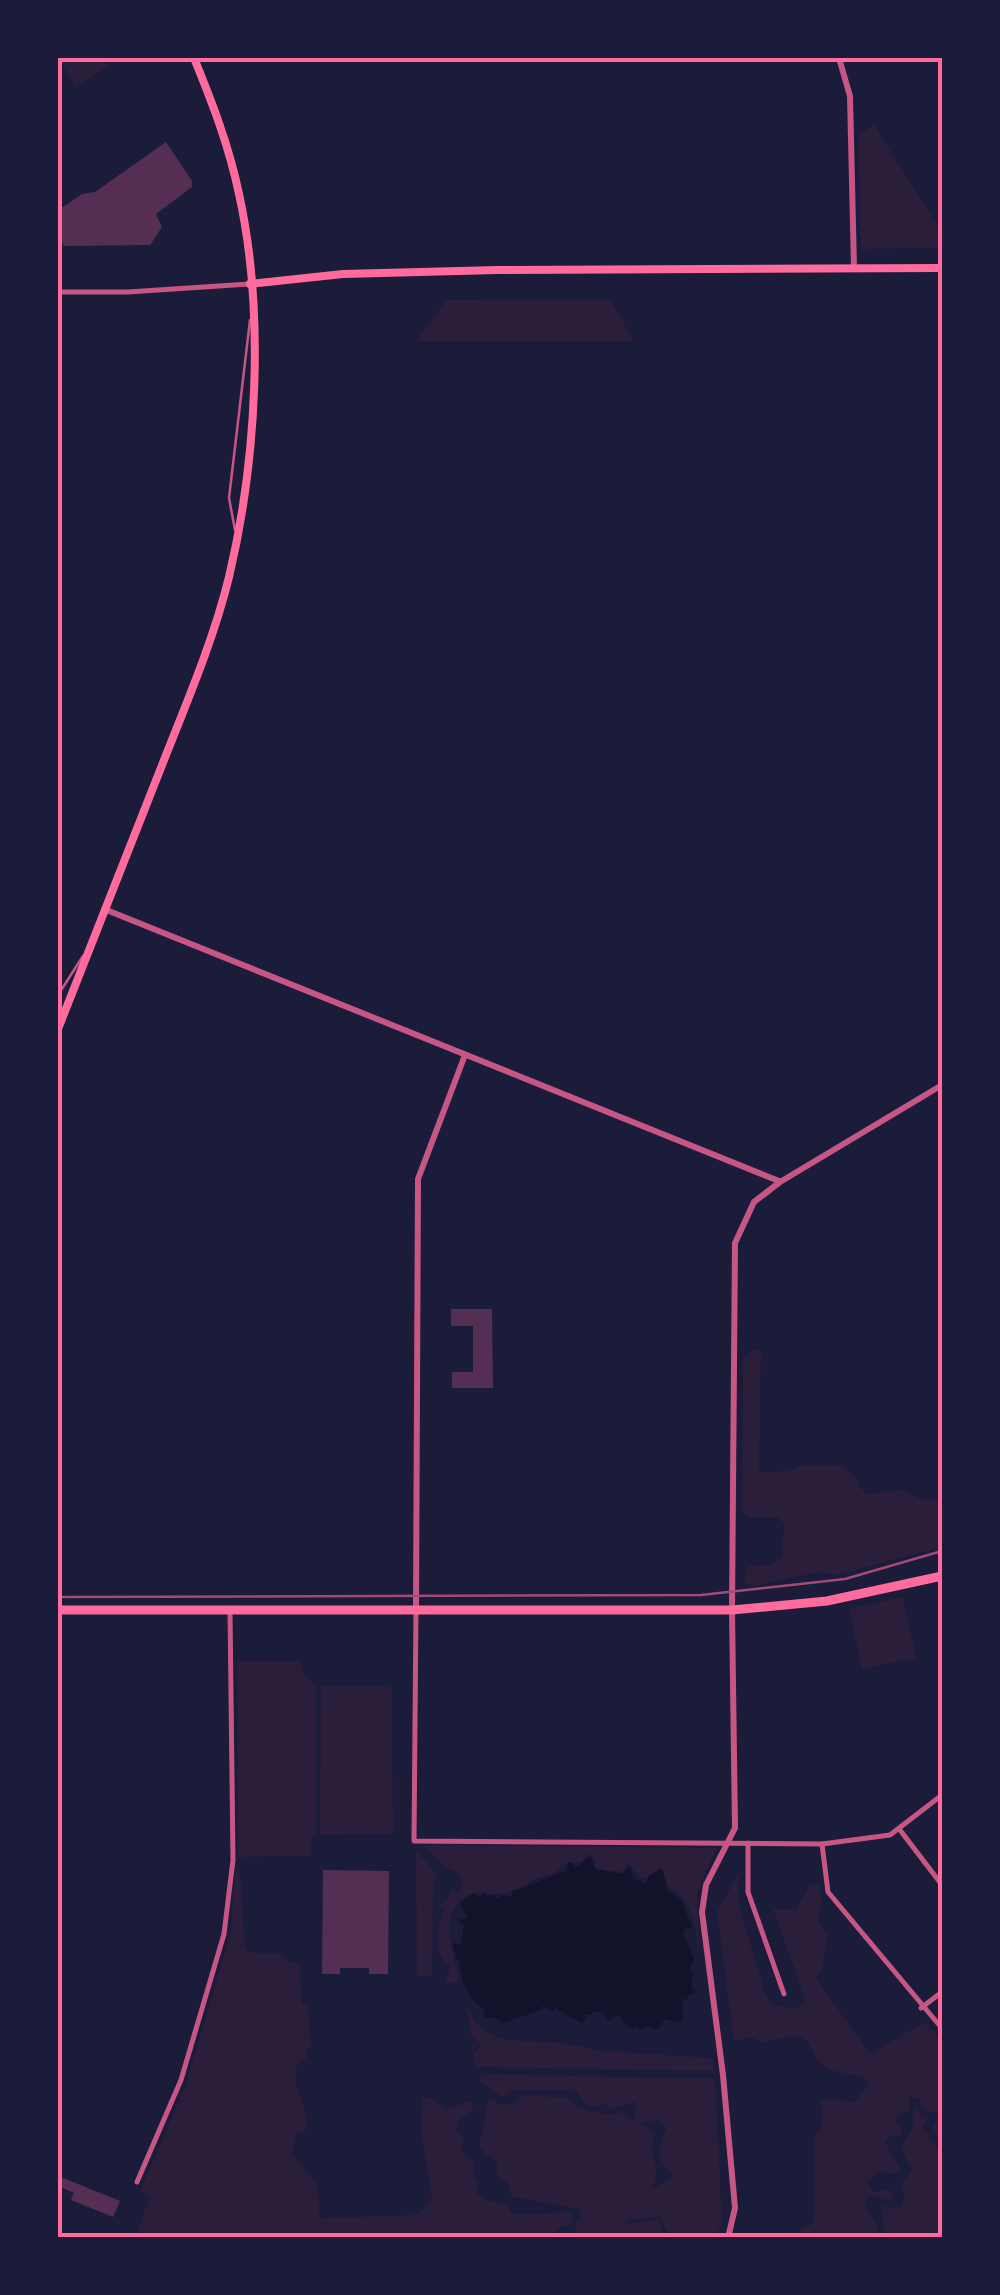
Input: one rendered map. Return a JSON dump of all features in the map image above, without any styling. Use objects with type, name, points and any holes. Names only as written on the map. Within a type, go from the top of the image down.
[{"type":"main road","points":[[58,1029],[202,662],[237,540],[252,418],[250,284],[240,196],[219,120],[194,58]]},
{"type":"main road","points":[[250,284],[412,272],[942,268]]},
{"type":"main road","points":[[58,1610],[732,1610],[827,1602],[942,1576]]},
{"type":"street","points":[[839,58],[850,96],[854,268]]},
{"type":"street","points":[[58,292],[250,284]]},
{"type":"street","points":[[104,909],[780,1182]]},
{"type":"street","points":[[465,1055],[418,1179],[414,1841],[822,1844],[876,1838],[900,1830],[942,1795]]},
{"type":"street","points":[[728,2238],[735,2208],[702,1912],[706,1885],[735,1828],[735,1243],[754,1202],[780,1182],[942,1085]]},
{"type":"street","points":[[137,2182],[181,2080],[224,1934],[232,1860],[230,1610]]},
{"type":"street","points":[[900,1830],[942,1886]]},
{"type":"street","points":[[748,1843],[748,1892],[784,1994]]},
{"type":"street","points":[[822,1844],[828,1892],[940,2026]]},
{"type":"street","points":[[922,2008],[942,1992]]},
{"type":"lane","points":[[237,540],[229,498],[242,362],[252,308]]},
{"type":"lane","points":[[58,994],[90,947]]},
{"type":"shaded area","points":[[59,58],[104,58],[108,65],[75,87]]},
{"type":"shaded area","points":[[874,125],[942,233],[942,248],[861,249],[858,135]]},
{"type":"shaded area","points":[[610,299],[634,341],[417,341],[446,300]]},
{"type":"shaded area","points":[[751,1351],[761,1351],[759,1472],[790,1471],[801,1465],[843,1465],[858,1479],[866,1494],[903,1490],[921,1499],[942,1501],[942,1547],[837,1575],[819,1572],[752,1586],[744,1581],[747,1566],[769,1565],[782,1557],[784,1524],[778,1517],[749,1517],[742,1512],[743,1359]]},
{"type":"shaded area","points":[[903,1597],[916,1658],[862,1669],[849,1609]]},
{"type":"shaded area","points":[[237,1661],[300,1661],[305,1677],[316,1686],[316,1836],[311,1837],[311,1856],[238,1857]]},
{"type":"shaded area","points":[[321,1686],[392,1687],[393,1834],[320,1835]]},
{"type":"shaded area","points":[[423,1845],[716,1848],[697,1894],[700,1962],[688,1907],[665,1884],[662,1868],[647,1880],[636,1874],[630,1864],[620,1872],[596,1868],[593,1855],[588,1854],[580,1863],[568,1862],[552,1875],[509,1892],[475,1893],[460,1901],[450,1920],[459,1978],[456,1983],[445,1983],[451,1966],[438,1949],[444,1911],[439,1905],[450,1891],[459,1892],[463,1883],[459,1873],[444,1867]]},
{"type":"shaded area","points":[[416,1851],[437,1874],[433,1883],[432,1976],[417,1976]]},
{"type":"shaded area","points":[[588,1857],[595,1869],[621,1874],[630,1867],[633,1879],[646,1883],[649,1876],[662,1868],[668,1891],[682,1902],[693,1927],[684,1929],[683,1935],[694,1958],[689,1971],[694,1973],[691,1982],[697,1991],[687,2001],[683,1997],[683,2020],[665,2019],[658,2030],[648,2026],[638,2030],[639,2027],[629,2028],[618,2015],[609,2021],[602,2012],[592,2012],[582,2024],[556,2008],[552,2011],[542,2006],[541,2010],[503,2023],[494,2017],[484,2018],[485,2010],[465,1987],[452,1947],[454,1942],[460,1946],[464,1926],[456,1918],[467,1917],[460,1903],[474,1893],[485,1893],[487,1897],[495,1894],[495,1899],[511,1897],[513,1891],[566,1871],[568,1862],[574,1867]]},
{"type":"shaded area","points":[[236,1863],[241,1880],[245,1949],[252,1953],[281,1953],[287,1961],[299,1964],[311,2048],[296,2070],[307,2120],[306,2130],[297,2132],[292,2154],[317,2183],[320,2218],[421,2212],[432,2196],[421,2130],[422,2098],[431,2098],[447,2109],[471,2101],[474,2109],[459,2119],[456,2128],[465,2141],[461,2145],[463,2153],[475,2162],[472,2171],[478,2182],[476,2193],[507,2205],[512,2215],[569,2212],[572,2225],[561,2227],[555,2234],[557,2238],[135,2238],[150,2196],[140,2192],[186,2085],[230,1935]]},
{"type":"shaded area","points":[[738,1874],[739,1905],[765,1994],[773,2006],[796,2008],[806,2001],[773,1909],[796,1909],[810,1884],[818,1885],[822,1897],[818,1922],[828,1937],[822,1969],[816,1978],[870,2054],[925,2022],[942,2041],[942,2136],[937,2136],[933,2127],[940,2116],[921,2107],[920,2099],[909,2097],[909,2112],[894,2120],[901,2124],[901,2135],[891,2136],[885,2142],[901,2171],[876,2172],[868,2183],[873,2192],[889,2189],[894,2197],[890,2201],[869,2195],[865,2202],[879,2237],[786,2237],[811,2225],[815,2215],[815,2134],[820,2130],[823,2114],[821,2101],[833,2098],[854,2103],[870,2084],[865,2078],[823,2066],[808,2041],[796,2035],[763,2042],[750,2037],[734,2041],[717,1912]]},
{"type":"shaded area","points":[[467,2007],[476,2023],[507,2040],[713,2058],[714,2071],[475,2067],[473,2055],[482,2045],[471,2036]]},
{"type":"shaded area","points":[[482,2074],[715,2079],[722,2222],[716,2237],[670,2237],[659,2216],[625,2221],[627,2224],[658,2219],[665,2237],[577,2237],[580,2209],[513,2197],[509,2185],[498,2175],[496,2160],[479,2147],[489,2098],[500,2105],[515,2102],[523,2095],[570,2098],[578,2108],[608,2115],[620,2112],[637,2122],[637,2101],[614,2109],[603,2104],[591,2107],[584,2104],[576,2089],[517,2090],[502,2097],[479,2081]],"holes":[[[659,2120],[667,2130],[660,2155],[674,2177],[651,2190],[656,2174],[655,2132],[640,2123]]]},
{"type":"shaded area","points":[[917,2106],[922,2119],[928,2118],[922,2127],[937,2148],[942,2147],[942,2237],[886,2237],[881,2212],[884,2206],[899,2208],[905,2198],[901,2184],[912,2171],[901,2148],[914,2125]]},
{"type":"building","points":[[166,142],[192,181],[192,187],[156,214],[162,227],[150,245],[58,243],[58,207],[82,194],[95,192]]},
{"type":"building","points":[[451,1309],[492,1309],[493,1388],[452,1388],[452,1372],[473,1372],[473,1326],[451,1326]]},
{"type":"building","points":[[323,1870],[389,1871],[388,1974],[369,1974],[369,1968],[340,1968],[340,1974],[322,1974]]},
{"type":"building","points":[[58,2176],[120,2201],[113,2217],[71,2200],[74,2193],[58,2186]]},
{"type":"tram line","points":[[58,1597],[701,1595],[845,1579],[942,1551]]}]
